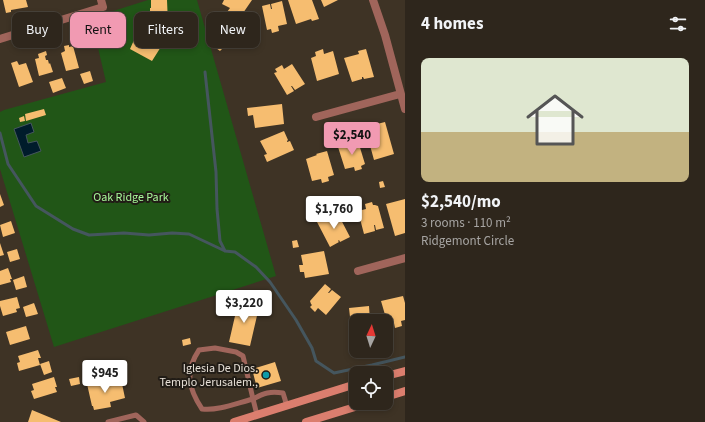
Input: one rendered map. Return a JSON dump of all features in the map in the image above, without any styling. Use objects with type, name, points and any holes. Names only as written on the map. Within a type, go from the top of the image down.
[{"type":"main road","points":[[393,374],[405,370]]},
{"type":"main road","points":[[234,422],[349,386]]},
{"type":"main road","points":[[393,395],[405,391]]},
{"type":"main road","points":[[306,422],[349,409]]},
{"type":"street","points":[[373,0],[385,35],[405,109]]},
{"type":"street","points":[[0,39],[102,4]]},
{"type":"street","points":[[316,117],[400,94]]},
{"type":"street","points":[[358,271],[405,258]]},
{"type":"lane","points":[[257,415],[253,399],[243,356],[236,352],[215,348],[200,350],[192,362],[190,379],[191,388],[202,409],[209,410],[253,399],[270,392],[283,393],[287,406]]},
{"type":"lane","points":[[108,422],[136,415],[144,422]]},
{"type":"green space","name":"Oak Ridge Park","points":[[148,0],[197,0],[206,31],[206,48],[211,48],[276,276],[54,347],[0,169],[0,112],[106,82],[98,48],[126,48],[126,12],[110,12]]},
{"type":"water","points":[[31,123],[34,132],[26,135],[28,143],[37,141],[41,151],[24,157],[14,129]]},
{"type":"building","points":[[3,0],[26,0],[28,7],[11,10],[11,12],[6,13]]},
{"type":"building","points":[[151,0],[167,0],[168,12],[150,12]]},
{"type":"building","points":[[224,0],[252,0],[244,12],[227,12],[230,8],[222,4]]},
{"type":"building","points":[[288,0],[312,0],[319,19],[312,21],[311,19],[296,24]]},
{"type":"building","points":[[321,0],[338,0],[324,7]]},
{"type":"building","points":[[282,1],[287,24],[278,26],[279,31],[272,33],[271,29],[267,30],[262,6],[270,4],[272,9],[271,4]]},
{"type":"building","points":[[134,40],[134,48],[160,48],[152,61],[130,49]]},
{"type":"building","points":[[69,45],[70,48],[74,48],[79,68],[66,71],[61,53],[65,51],[64,46]]},
{"type":"building","points":[[216,48],[223,48],[220,51]]},
{"type":"building","points":[[323,49],[324,54],[333,51],[339,74],[317,81],[311,58],[316,56],[315,52]]},
{"type":"building","points":[[366,49],[374,77],[364,79],[362,77],[362,79],[352,82],[344,58],[359,54],[358,51]]},
{"type":"building","points":[[46,51],[46,60],[48,60],[49,64],[50,63],[53,72],[39,76],[35,59],[39,58],[38,54]]},
{"type":"building","points":[[17,61],[19,65],[26,63],[33,82],[19,87],[11,63]]},
{"type":"building","points":[[292,64],[305,84],[295,90],[291,86],[294,91],[287,95],[274,73],[277,72],[275,69],[282,65],[284,69]]},
{"type":"building","points":[[90,71],[93,81],[84,84],[80,74]]},
{"type":"building","points":[[62,78],[66,88],[53,93],[49,82]]},
{"type":"building","points":[[282,104],[284,124],[255,128],[253,115],[248,116],[247,108]]},
{"type":"building","points":[[44,109],[46,115],[26,121],[25,114]]},
{"type":"building","points":[[24,116],[25,121],[20,122],[19,118]]},
{"type":"building","points":[[385,122],[394,154],[374,160],[365,127]]},
{"type":"building","points":[[284,131],[288,140],[287,142],[290,141],[294,150],[267,162],[264,155],[267,154],[260,141]]},
{"type":"building","points":[[358,141],[365,164],[361,166],[362,169],[355,171],[354,167],[345,169],[338,147],[349,143],[351,149],[350,143]]},
{"type":"building","points":[[327,151],[334,175],[328,177],[329,181],[322,183],[321,179],[312,181],[306,159]]},
{"type":"building","points":[[383,181],[385,187],[380,188],[379,182]]},
{"type":"building","points":[[0,194],[4,205],[0,207]]},
{"type":"building","points":[[405,199],[405,233],[395,236],[386,204]]},
{"type":"building","points":[[372,202],[373,205],[378,206],[384,228],[376,230],[374,225],[375,231],[364,234],[358,211],[366,209],[365,204]]},
{"type":"building","points":[[338,214],[350,237],[340,242],[339,240],[339,242],[330,247],[317,222],[323,218],[325,220]]},
{"type":"building","points":[[11,221],[15,233],[3,237],[0,225]]},
{"type":"building","points":[[297,240],[299,247],[293,248],[292,241]]},
{"type":"building","points":[[0,243],[4,255],[0,256]]},
{"type":"building","points":[[17,249],[20,259],[10,262],[7,252]]},
{"type":"building","points":[[324,251],[329,274],[305,278],[304,272],[300,272],[299,265],[303,265],[301,255]]},
{"type":"building","points":[[8,268],[12,279],[10,279],[11,282],[0,285],[0,271]]},
{"type":"building","points":[[24,276],[27,287],[16,290],[13,280]]},
{"type":"building","points":[[325,284],[331,289],[328,293],[332,290],[341,297],[326,315],[318,308],[315,312],[310,307],[312,305],[310,301]]},
{"type":"building","points":[[403,296],[405,303],[405,320],[401,321],[402,326],[395,328],[393,323],[393,314],[385,314],[381,301]]},
{"type":"building","points":[[17,297],[20,308],[16,309],[17,312],[3,316],[0,301]]},
{"type":"building","points":[[34,303],[38,314],[26,317],[23,307]]},
{"type":"building","points":[[238,303],[259,307],[250,346],[229,342]]},
{"type":"building","points":[[369,306],[370,314],[350,314],[349,308]]},
{"type":"building","points":[[26,326],[30,339],[10,345],[6,332]]},
{"type":"building","points":[[190,338],[191,344],[183,346],[182,340]]},
{"type":"building","points":[[38,350],[41,358],[38,358],[40,365],[19,371],[17,363],[20,362],[18,356]]},
{"type":"building","points":[[49,361],[52,372],[44,375],[40,364]]},
{"type":"building","name":"Iglesia De Dios. Templo Jerusalem.,","points":[[275,362],[281,381],[257,388],[252,369]]},
{"type":"building","points":[[54,377],[57,392],[34,399],[31,391],[34,390],[32,384]]},
{"type":"building","points":[[79,377],[80,384],[71,386],[69,379]]},
{"type":"building","points":[[121,379],[125,398],[110,402],[111,407],[94,410],[87,384],[96,382],[97,385]]},
{"type":"building","points":[[32,410],[61,422],[28,422]]},
{"type":"waterway","points":[[205,72],[216,172],[220,241],[225,251]]},
{"type":"waterway","points":[[0,133],[8,164],[36,206],[73,229],[89,235],[124,233],[149,235],[172,233],[189,234],[225,251],[235,252],[256,267],[270,282],[296,320],[312,348],[316,361],[334,373],[405,357]]},
{"type":"place","name":"Iglesia De Dios. Templo Jerusalem.,","points":[[266,375]]}]
